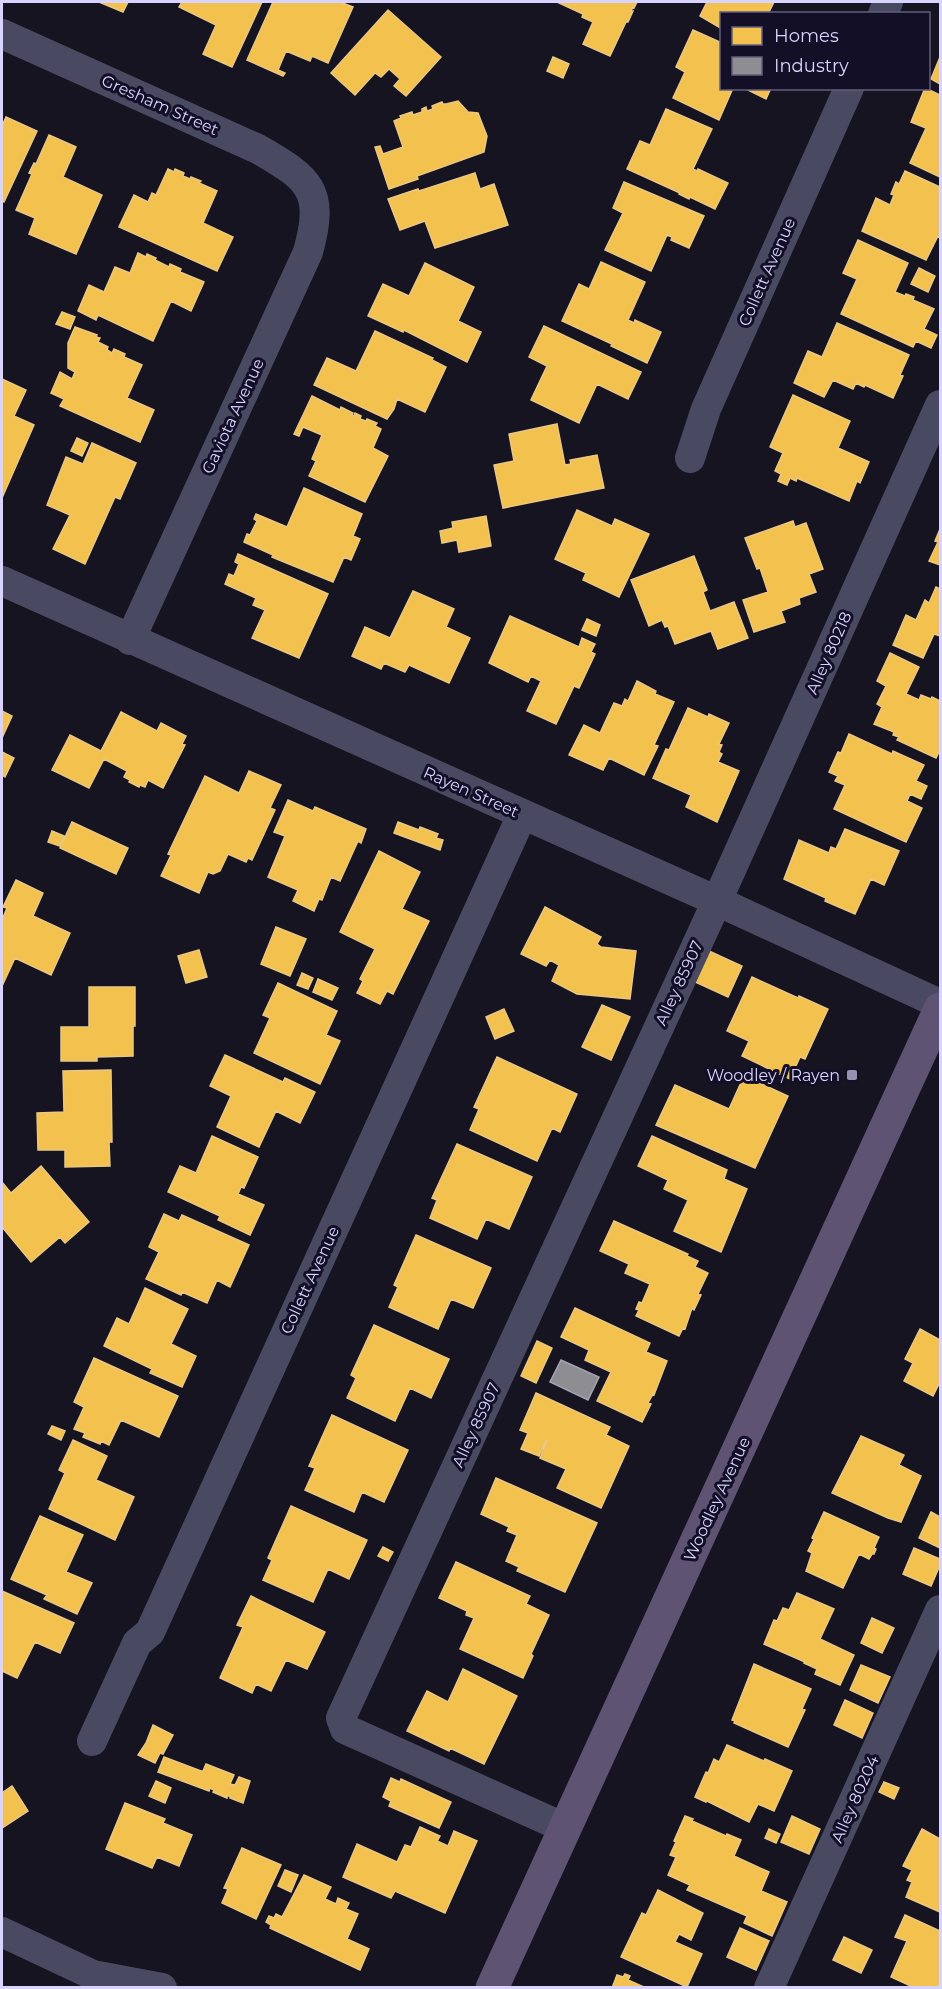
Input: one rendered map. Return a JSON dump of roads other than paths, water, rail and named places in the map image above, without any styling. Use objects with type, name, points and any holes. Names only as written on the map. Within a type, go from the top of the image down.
[{"type":"main road","name":"Woodley Avenue","points":[[492,1988],[940,1009]]},
{"type":"street","name":"Gresham Street","points":[[2,34],[258,148],[287,165],[310,188]]},
{"type":"street","name":"Collett Avenue","points":[[690,458],[706,409],[848,90]]},
{"type":"street","name":"Gaviota Avenue","points":[[130,640],[308,252],[315,226],[315,205],[310,188]]},
{"type":"street","name":"Alley 80218","points":[[717,901],[940,405]]},
{"type":"street","name":"Rayen Street","points":[[2,581],[717,901],[940,1004]]},
{"type":"street","name":"Collett Avenue","points":[[92,1741],[137,1643],[150,1632],[522,815]]},
{"type":"street","name":"Alley 85907","points":[[565,1828],[345,1729],[341,1718],[717,901]]},
{"type":"street","name":"Alley 80204","points":[[769,1988],[940,1610]]},
{"type":"street","points":[[2,1932],[93,1975],[162,1988]]},
{"type":"place","name":"Woodley / Rayen","points":[[852,1075]]}]
